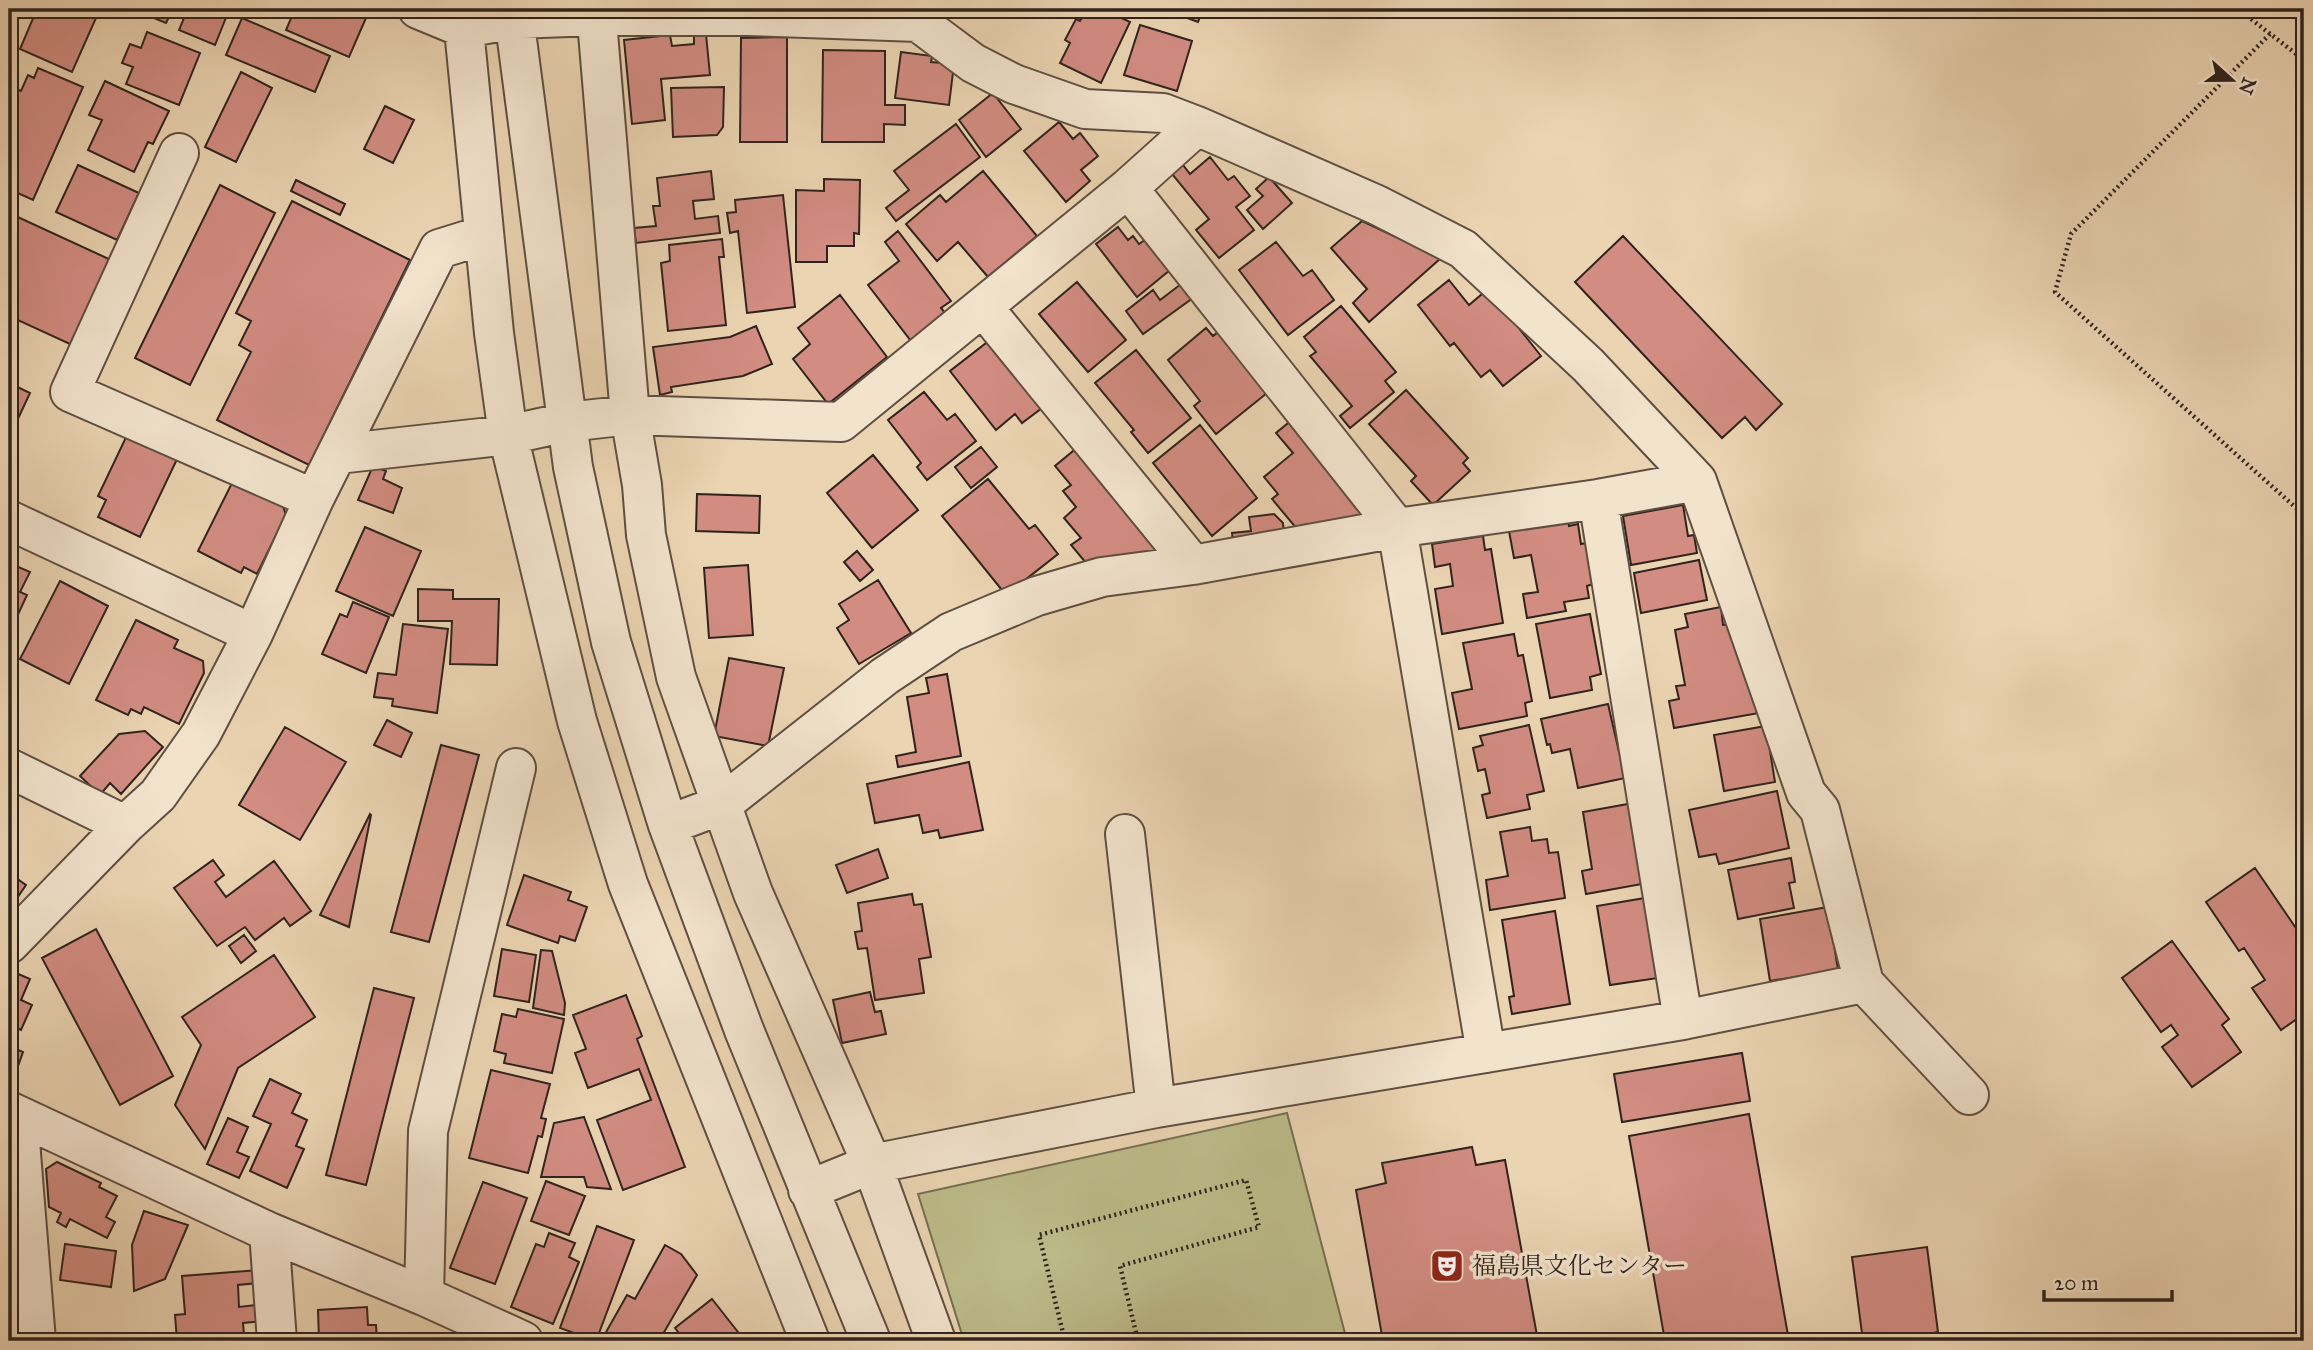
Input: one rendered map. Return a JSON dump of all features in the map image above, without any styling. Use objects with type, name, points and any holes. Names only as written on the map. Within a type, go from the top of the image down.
[{"type":"street","points":[[418,9],[463,19],[514,14],[596,12],[918,22],[973,63],[1014,84],[1084,109],[1163,113],[1377,205],[1463,249],[1588,365],[1697,481],[1806,793],[1820,810],[1864,983],[1969,1095]]},
{"type":"street","points":[[596,12],[631,415],[642,485],[646,535],[676,677],[758,904],[872,1164],[936,1341]]},
{"type":"street","points":[[514,14],[573,467],[611,642],[668,825],[744,1030],[871,1341]]},
{"type":"street","points":[[463,19],[494,333],[508,435],[577,721],[628,884],[810,1341]]},
{"type":"street","points":[[338,454],[508,435],[567,422],[631,415],[841,422],[1128,188],[1197,126]]},
{"type":"street","points":[[179,153],[69,392],[314,499]]},
{"type":"street","points":[[1128,188],[1397,528],[1486,1053]]},
{"type":"street","points":[[9,944],[125,825],[158,795],[201,734],[253,634],[314,499],[439,249],[484,235]]},
{"type":"street","points":[[983,307],[1192,565]]},
{"type":"street","points":[[668,825],[721,805],[884,676],[951,632],[1037,596],[1102,577],[1192,565],[1397,528],[1598,499],[1697,481]]},
{"type":"street","points":[[1598,499],[1683,1020]]},
{"type":"street","points":[[9,520],[253,634]]},
{"type":"street","points":[[9,768],[125,825]]},
{"type":"street","points":[[424,1296],[428,1131],[516,768]]},
{"type":"street","points":[[1125,834],[1156,1108]]},
{"type":"street","points":[[808,1190],[872,1164],[1156,1108],[1683,1020],[1864,983]]},
{"type":"street","points":[[13,1114],[269,1232],[424,1296],[519,1340]]},
{"type":"street","points":[[13,1114],[36,1341]]},
{"type":"street","points":[[269,1232],[277,1341]]},
{"type":"path","points":[[2238,9],[2304,60]]},
{"type":"path","points":[[2270,34],[2071,234],[2055,292],[2304,515]]},
{"type":"path","points":[[1065,1341],[1039,1235],[1246,1180],[1259,1227],[1120,1266],[1138,1341]]},
{"type":"shaded area","points":[[1287,1113],[1347,1341],[964,1341],[918,1194]]},
{"type":"building","points":[[37,9],[100,9],[72,72],[20,49]]},
{"type":"building","points":[[132,9],[212,9],[227,15],[215,45],[179,30],[184,18],[171,13],[166,23]]},
{"type":"building","points":[[241,9],[264,9],[260,17]]},
{"type":"building","points":[[295,9],[369,11],[349,57],[286,30]]},
{"type":"building","points":[[1087,9],[1103,9],[1130,22],[1101,83],[1060,63],[1070,43],[1065,40],[1076,19],[1080,21]]},
{"type":"building","points":[[1163,9],[1203,9],[1198,22]]},
{"type":"building","points":[[242,18],[330,56],[315,92],[226,55]]},
{"type":"building","points":[[1140,25],[1192,41],[1177,91],[1124,75]]},
{"type":"building","points":[[147,32],[200,53],[179,105],[126,84],[133,67],[122,63],[130,44],[141,48]]},
{"type":"building","points":[[706,34],[710,75],[661,79],[665,120],[632,124],[624,40],[670,35],[672,46],[694,44],[694,35]]},
{"type":"building","points":[[787,37],[787,142],[740,142],[741,38]]},
{"type":"building","points":[[823,50],[885,51],[885,105],[905,105],[905,125],[884,124],[884,142],[822,142]]},
{"type":"building","points":[[901,52],[932,56],[931,62],[954,64],[949,105],[895,98]]},
{"type":"building","points":[[38,68],[83,87],[33,200],[9,189],[9,86],[21,91],[28,75],[34,78]]},
{"type":"building","points":[[241,72],[272,88],[236,162],[205,147]]},
{"type":"building","points":[[105,81],[169,111],[153,144],[148,142],[134,172],[88,150],[102,120],[89,115]]},
{"type":"building","points":[[724,87],[723,127],[717,135],[673,137],[671,88]]},
{"type":"building","points":[[993,93],[1021,129],[986,157],[959,120]]},
{"type":"building","points":[[385,106],[414,120],[393,163],[364,149]]},
{"type":"building","points":[[1059,122],[1073,139],[1080,133],[1098,156],[1081,170],[1090,181],[1066,202],[1024,151]]},
{"type":"building","points":[[956,124],[980,157],[896,221],[886,208],[909,190],[894,171]]},
{"type":"building","points":[[1210,157],[1228,180],[1234,176],[1250,196],[1236,207],[1254,230],[1219,258],[1196,230],[1209,219],[1172,174],[1183,165],[1190,174]]},
{"type":"building","points":[[78,165],[139,193],[117,240],[56,212]]},
{"type":"building","points":[[711,171],[714,199],[693,201],[695,219],[718,216],[720,233],[636,243],[634,228],[656,226],[653,206],[660,206],[657,178]]},
{"type":"building","points":[[983,171],[1037,236],[988,277],[958,242],[937,261],[906,224],[940,195],[946,202]]},
{"type":"building","points":[[1269,177],[1292,203],[1263,229],[1247,210],[1263,196],[1256,189]]},
{"type":"building","points":[[824,179],[860,180],[859,234],[854,233],[854,246],[827,246],[827,262],[796,262],[796,190],[824,191]]},
{"type":"building","points":[[296,180],[345,204],[340,215],[291,191]]},
{"type":"building","points":[[220,185],[275,213],[190,385],[135,358]]},
{"type":"building","points":[[783,195],[795,307],[747,313],[738,231],[730,233],[727,213],[736,212],[735,200]]},
{"type":"building","points":[[292,201],[410,260],[309,465],[217,420],[251,352],[239,345],[251,321],[236,313]]},
{"type":"building","points":[[9,213],[111,260],[72,345],[18,320],[9,340]]},
{"type":"building","points":[[1362,221],[1441,258],[1369,322],[1353,303],[1367,289],[1331,248]]},
{"type":"building","points":[[1118,227],[1128,240],[1133,236],[1139,244],[1146,239],[1170,270],[1137,297],[1096,244]]},
{"type":"building","points":[[898,231],[951,301],[941,308],[946,314],[911,341],[868,285],[899,261],[885,242]]},
{"type":"building","points":[[1623,236],[1782,404],[1756,430],[1745,417],[1722,438],[1575,282]]},
{"type":"building","points":[[722,239],[724,257],[719,257],[726,325],[668,331],[661,263],[670,261],[669,245]]},
{"type":"building","points":[[1276,242],[1303,276],[1312,270],[1334,300],[1288,335],[1239,270]]},
{"type":"building","points":[[1449,280],[1469,305],[1488,289],[1541,356],[1503,386],[1490,370],[1481,377],[1454,343],[1450,346],[1418,305]]},
{"type":"building","points":[[1185,281],[1197,295],[1143,334],[1126,311],[1153,290],[1160,300]]},
{"type":"building","points":[[1077,282],[1126,340],[1088,372],[1039,314]]},
{"type":"building","points":[[840,295],[887,357],[828,404],[793,359],[810,344],[798,328]]},
{"type":"building","points":[[1341,306],[1396,372],[1385,381],[1394,392],[1350,428],[1340,416],[1352,406],[1310,356],[1316,352],[1304,337]]},
{"type":"building","points":[[756,326],[772,364],[743,376],[671,387],[672,392],[660,395],[653,347],[730,337]]},
{"type":"building","points":[[1224,327],[1272,389],[1216,434],[1194,406],[1200,401],[1168,360],[1206,328],[1213,336]]},
{"type":"building","points":[[990,340],[1042,408],[1022,423],[1015,414],[996,430],[950,371]]},
{"type":"building","points":[[1136,350],[1191,418],[1148,453],[1131,432],[1134,430],[1095,383]]},
{"type":"building","points":[[9,383],[30,393],[9,438]]},
{"type":"building","points":[[1406,390],[1468,458],[1463,463],[1470,471],[1433,505],[1411,481],[1416,476],[1369,424]]},
{"type":"building","points":[[924,392],[947,420],[955,414],[976,441],[927,480],[917,467],[921,463],[888,420]]},
{"type":"building","points":[[1293,419],[1364,518],[1297,529],[1272,499],[1278,494],[1264,477],[1293,453],[1276,433]]},
{"type":"building","points":[[1200,425],[1257,498],[1212,536],[1153,463]]},
{"type":"building","points":[[129,431],[179,455],[140,537],[98,517],[106,500],[98,496]]},
{"type":"building","points":[[981,447],[997,467],[971,488],[955,467]]},
{"type":"building","points":[[1078,447],[1160,545],[1156,555],[1091,569],[1071,545],[1081,538],[1064,518],[1076,507],[1063,491],[1071,485],[1055,466]]},
{"type":"building","points":[[873,455],[918,510],[872,548],[827,493]]},
{"type":"building","points":[[373,466],[386,471],[383,479],[402,488],[393,513],[358,500]]},
{"type":"building","points":[[235,477],[281,500],[286,515],[257,574],[244,567],[241,573],[198,551]]},
{"type":"building","points":[[988,479],[1029,529],[1035,525],[1058,554],[1006,595],[942,516]]},
{"type":"building","points":[[697,494],[760,496],[759,533],[696,531]]},
{"type":"building","points":[[1683,505],[1688,536],[1694,535],[1697,553],[1631,565],[1623,516]]},
{"type":"building","points":[[1274,514],[1283,523],[1284,535],[1233,542],[1232,533],[1251,531],[1249,517]]},
{"type":"building","points":[[1568,520],[1569,526],[1578,524],[1581,544],[1586,543],[1593,584],[1587,586],[1589,598],[1564,602],[1566,611],[1527,618],[1523,594],[1538,592],[1531,555],[1514,558],[1509,531]]},
{"type":"building","points":[[365,527],[421,551],[393,616],[336,591]]},
{"type":"building","points":[[1483,536],[1485,550],[1491,549],[1503,623],[1442,634],[1435,589],[1453,586],[1450,564],[1435,567],[1432,544]]},
{"type":"building","points":[[857,551],[873,570],[860,581],[844,562]]},
{"type":"building","points":[[1699,560],[1707,600],[1641,613],[1634,573]]},
{"type":"building","points":[[9,563],[30,572],[20,592],[27,595],[9,634]]},
{"type":"building","points":[[748,565],[753,635],[709,638],[704,568]]},
{"type":"building","points":[[878,580],[911,633],[859,664],[837,628],[849,620],[839,604]]},
{"type":"building","points":[[60,581],[108,606],[69,684],[20,659]]},
{"type":"building","points":[[418,589],[453,590],[453,599],[499,599],[497,665],[450,664],[452,621],[418,621]]},
{"type":"building","points":[[353,602],[389,617],[366,673],[322,654],[340,614],[347,617]]},
{"type":"building","points":[[1721,607],[1723,625],[1731,624],[1741,642],[1748,685],[1753,684],[1759,713],[1674,728],[1669,701],[1679,699],[1676,686],[1685,685],[1675,630],[1688,627],[1685,614]]},
{"type":"building","points":[[1590,614],[1601,674],[1590,677],[1592,690],[1550,698],[1536,624]]},
{"type":"building","points":[[136,620],[178,640],[174,648],[203,661],[204,673],[179,724],[144,707],[141,714],[131,709],[128,715],[96,700]]},
{"type":"building","points":[[403,624],[448,629],[437,713],[392,706],[393,699],[374,697],[378,673],[396,675]]},
{"type":"building","points":[[1514,634],[1518,656],[1523,655],[1532,701],[1525,703],[1527,716],[1459,729],[1452,693],[1472,689],[1463,643]]},
{"type":"building","points":[[729,658],[784,668],[768,746],[714,736]]},
{"type":"building","points":[[947,674],[961,756],[898,767],[896,756],[916,752],[907,697],[929,693],[926,678]]},
{"type":"building","points":[[1608,704],[1625,778],[1578,788],[1570,749],[1552,753],[1550,744],[1547,745],[1541,719]]},
{"type":"building","points":[[387,720],[412,733],[401,757],[374,745]]},
{"type":"building","points":[[1529,725],[1544,791],[1527,795],[1530,809],[1487,818],[1482,795],[1490,793],[1485,769],[1478,771],[1473,748],[1483,745],[1480,736]]},
{"type":"building","points":[[1766,726],[1775,782],[1724,791],[1714,735]]},
{"type":"building","points":[[285,727],[346,762],[300,840],[239,805]]},
{"type":"building","points":[[145,731],[163,747],[121,794],[110,783],[100,795],[80,776],[119,734]]},
{"type":"building","points":[[441,745],[479,755],[429,942],[391,932]]},
{"type":"building","points":[[969,762],[983,830],[940,838],[938,830],[923,833],[919,815],[875,823],[867,784]]},
{"type":"building","points":[[1777,791],[1789,848],[1719,864],[1716,854],[1699,857],[1689,810]]},
{"type":"building","points":[[1628,804],[1642,884],[1586,894],[1582,871],[1592,869],[1583,812]]},
{"type":"building","points":[[371,815],[349,927],[320,915]]},
{"type":"building","points":[[1530,827],[1532,841],[1547,839],[1549,853],[1558,852],[1565,898],[1490,910],[1486,880],[1508,876],[1500,832]]},
{"type":"building","points":[[878,849],[888,878],[847,893],[836,865]]},
{"type":"building","points":[[1791,858],[1795,882],[1789,883],[1794,908],[1738,919],[1728,870]]},
{"type":"building","points":[[213,860],[224,875],[215,882],[226,897],[274,861],[311,911],[290,926],[284,918],[255,940],[245,927],[217,946],[174,888]]},
{"type":"building","points":[[2255,868],[2304,940],[2304,1014],[2281,1030],[2252,988],[2265,980],[2244,948],[2239,951],[2206,902]]},
{"type":"building","points":[[9,873],[26,885],[9,910]]},
{"type":"building","points":[[524,875],[571,892],[568,900],[587,907],[575,941],[560,936],[558,943],[507,925]]},
{"type":"building","points":[[912,894],[914,905],[922,904],[931,957],[919,959],[924,993],[875,1000],[867,948],[858,949],[855,932],[862,931],[858,903]]},
{"type":"building","points":[[1645,898],[1658,978],[1610,985],[1597,906]]},
{"type":"building","points":[[1828,907],[1838,970],[1770,981],[1760,919]]},
{"type":"building","points":[[1555,911],[1570,1004],[1512,1014],[1509,997],[1514,996],[1502,920]]},
{"type":"building","points":[[96,929],[173,1076],[120,1105],[42,958]]},
{"type":"building","points":[[244,935],[256,951],[241,963],[229,946]]},
{"type":"building","points":[[2172,941],[2229,1019],[2222,1025],[2241,1052],[2192,1087],[2162,1047],[2178,1035],[2171,1025],[2161,1032],[2122,978]]},
{"type":"building","points":[[502,949],[536,955],[529,1002],[494,996]]},
{"type":"building","points":[[541,950],[552,951],[565,1003],[564,1015],[533,1008]]},
{"type":"building","points":[[274,955],[315,1017],[238,1068],[205,1149],[175,1105],[201,1045],[182,1017]]},
{"type":"building","points":[[9,970],[30,979],[21,1000],[32,1005],[21,1030],[9,1025]]},
{"type":"building","points":[[374,988],[414,998],[366,1185],[326,1175]]},
{"type":"building","points":[[870,992],[875,1012],[881,1011],[886,1034],[842,1043],[833,1000]]},
{"type":"building","points":[[626,995],[642,1036],[637,1039],[685,1167],[623,1190],[597,1120],[651,1100],[639,1069],[588,1088],[575,1053],[586,1049],[573,1015]]},
{"type":"building","points":[[518,1009],[564,1019],[552,1073],[504,1063],[506,1054],[494,1051],[502,1014],[516,1017]]},
{"type":"building","points":[[9,1046],[23,1052],[17,1069],[9,1066]]},
{"type":"building","points":[[1742,1053],[1750,1101],[1622,1122],[1614,1074]]},
{"type":"building","points":[[491,1070],[550,1084],[541,1118],[546,1119],[542,1137],[538,1136],[528,1173],[469,1158]]},
{"type":"building","points":[[270,1079],[301,1094],[292,1113],[307,1120],[296,1146],[304,1149],[287,1188],[250,1171],[271,1124],[253,1116]]},
{"type":"building","points":[[1749,1114],[1789,1341],[1665,1341],[1629,1136]]},
{"type":"building","points":[[584,1117],[611,1189],[587,1187],[584,1177],[541,1177],[554,1123]]},
{"type":"building","points":[[228,1118],[248,1127],[237,1152],[249,1157],[239,1178],[207,1164]]},
{"type":"building","name":"福島県文化センター","points":[[1472,1147],[1476,1165],[1505,1160],[1538,1341],[1383,1341],[1356,1190],[1386,1183],[1382,1163]]},
{"type":"building","points":[[57,1162],[101,1183],[99,1187],[117,1196],[106,1217],[115,1222],[107,1238],[70,1219],[66,1227],[57,1222],[61,1213],[49,1207],[46,1169]]},
{"type":"building","points":[[546,1181],[585,1196],[569,1235],[531,1221]]},
{"type":"building","points":[[483,1182],[527,1198],[495,1284],[450,1268]]},
{"type":"building","points":[[144,1211],[188,1225],[165,1279],[134,1291],[132,1245]]},
{"type":"building","points":[[597,1226],[634,1240],[596,1341],[560,1328]]},
{"type":"building","points":[[549,1233],[575,1243],[569,1257],[579,1262],[553,1324],[511,1307],[536,1244],[544,1247]]},
{"type":"building","points":[[65,1244],[116,1251],[111,1287],[60,1280]]},
{"type":"building","points":[[665,1245],[681,1254],[697,1275],[659,1341],[601,1341],[627,1295],[635,1299]]},
{"type":"building","points":[[1927,1247],[1938,1332],[1933,1333],[1934,1341],[1863,1341],[1852,1257]]},
{"type":"building","points":[[259,1270],[260,1283],[238,1285],[239,1307],[265,1304],[266,1321],[243,1323],[244,1335],[220,1337],[220,1341],[177,1341],[175,1315],[185,1314],[182,1276]]},
{"type":"building","points":[[712,1299],[745,1341],[685,1341],[675,1328]]},
{"type":"building","points":[[367,1307],[368,1325],[376,1325],[377,1341],[319,1341],[318,1310]]},
{"type":"place","name":"福島県文化センター","points":[[1447,1266]]}]
